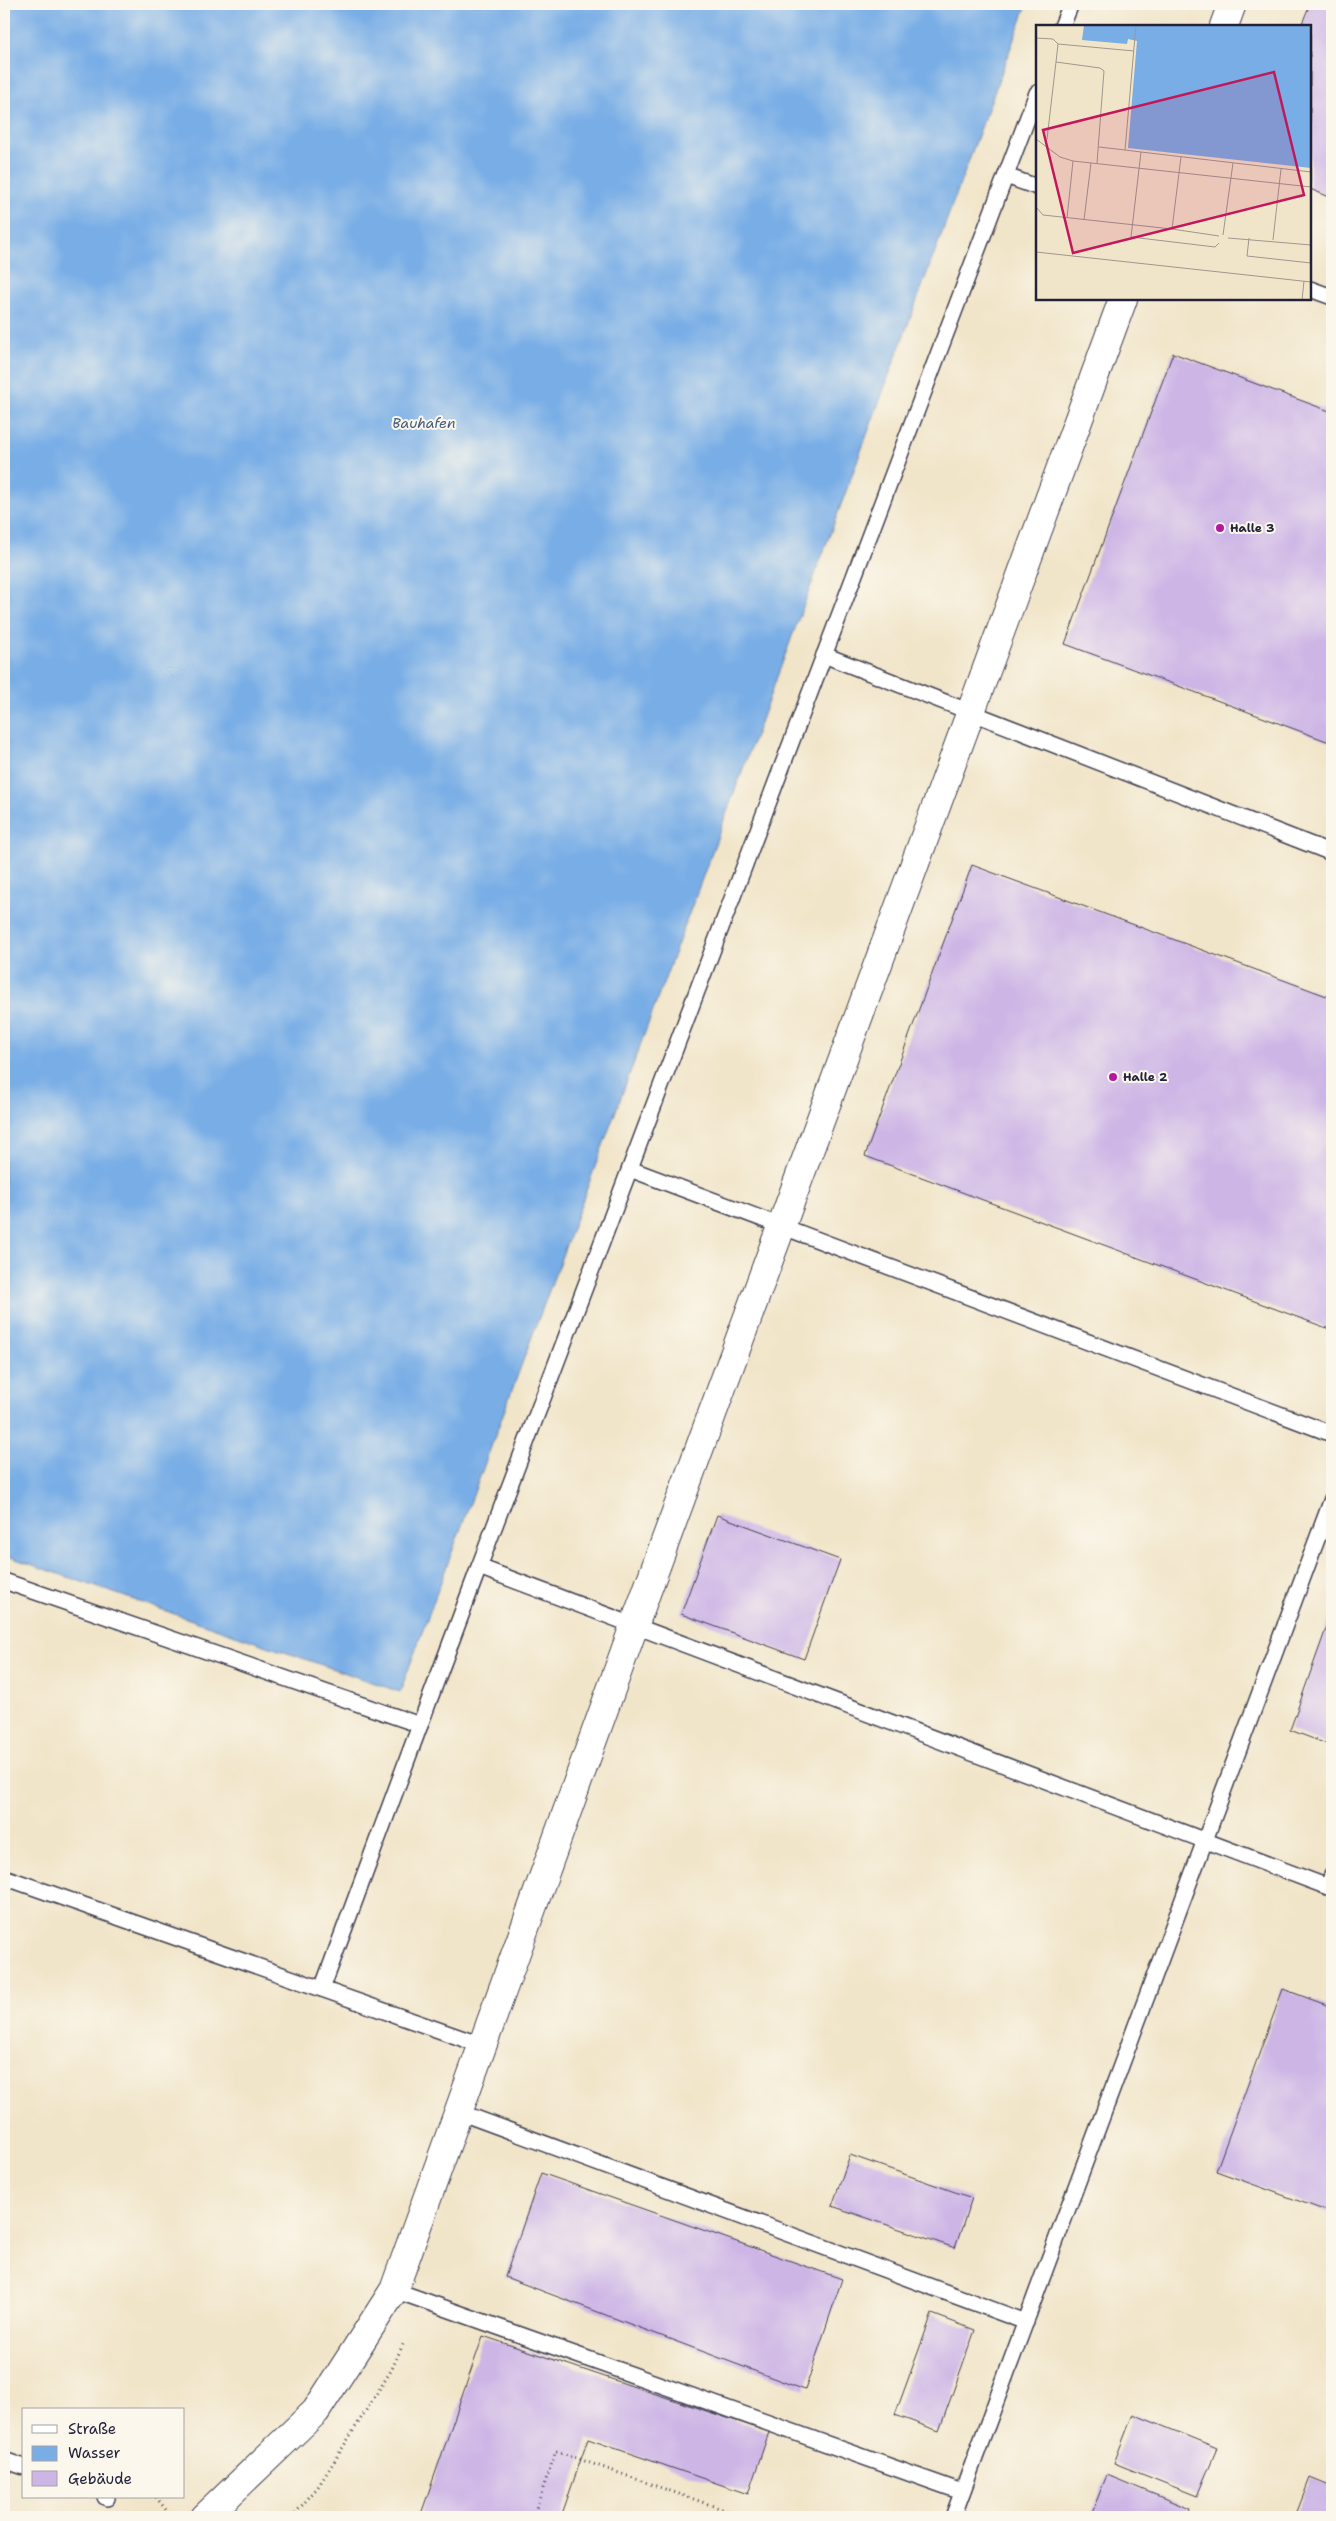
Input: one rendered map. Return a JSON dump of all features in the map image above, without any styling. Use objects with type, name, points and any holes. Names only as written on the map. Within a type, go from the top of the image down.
[{"type":"street","points":[[1224,25],[1232,4]]},
{"type":"street","points":[[205,2517],[316,2411],[394,2290],[634,1626],[1123,300]]},
{"type":"lane","points":[[1062,25],[1071,4]]},
{"type":"lane","points":[[322,1989],[479,1568],[1036,96]]},
{"type":"lane","points":[[1006,176],[1036,188]]},
{"type":"lane","points":[[1311,289],[1332,297]]},
{"type":"lane","points":[[824,655],[1332,853]]},
{"type":"lane","points":[[630,1169],[1332,1434]]},
{"type":"lane","points":[[953,2517],[1332,1499]]},
{"type":"lane","points":[[479,1568],[1328,1887],[1332,1875]]},
{"type":"lane","points":[[4,1581],[420,1725]]},
{"type":"lane","points":[[4,1878],[481,2045]]},
{"type":"lane","points":[[459,2112],[1026,2322]]},
{"type":"lane","points":[[394,2290],[962,2492]]},
{"type":"lane","points":[[4,2460],[22,2466]]},
{"type":"path","points":[[533,2517],[556,2451],[745,2517]]},
{"type":"path","points":[[157,2498],[172,2517]]},
{"type":"water","name":"Bauhafen","points":[[4,4],[1027,4],[400,1692],[4,1555]]},
{"type":"building","points":[[1310,4],[1332,4],[1332,198],[1311,189],[1311,25],[1301,25]]},
{"type":"building","name":"Halle 3","points":[[1173,353],[1332,412],[1332,743],[1065,644]]},
{"type":"building","name":"Halle 2","points":[[972,865],[1332,998],[1332,1330],[865,1156]]},
{"type":"building","points":[[717,1515],[840,1560],[804,1659],[681,1614]]},
{"type":"building","points":[[1332,1612],[1332,1746],[1290,1730]]},
{"type":"building","points":[[1283,1989],[1332,2007],[1332,2213],[1216,2171]]},
{"type":"building","points":[[850,2155],[972,2198],[955,2248],[832,2206]]},
{"type":"building","points":[[541,2173],[842,2279],[805,2390],[505,2277]]},
{"type":"building","points":[[932,2314],[975,2330],[939,2431],[895,2415]]},
{"type":"building","points":[[483,2336],[769,2432],[748,2494],[588,2439],[561,2517],[420,2517]]},
{"type":"building","points":[[1133,2414],[1217,2448],[1197,2496],[1114,2463]]},
{"type":"building","points":[[1107,2475],[1190,2509],[1187,2517],[1090,2517]]},
{"type":"building","points":[[1310,2478],[1332,2487],[1332,2510],[1330,2517],[1295,2517]]},
{"type":"place","name":"Halle 3","points":[[1220,528]]},
{"type":"place","name":"Halle 2","points":[[1113,1077]]}]
